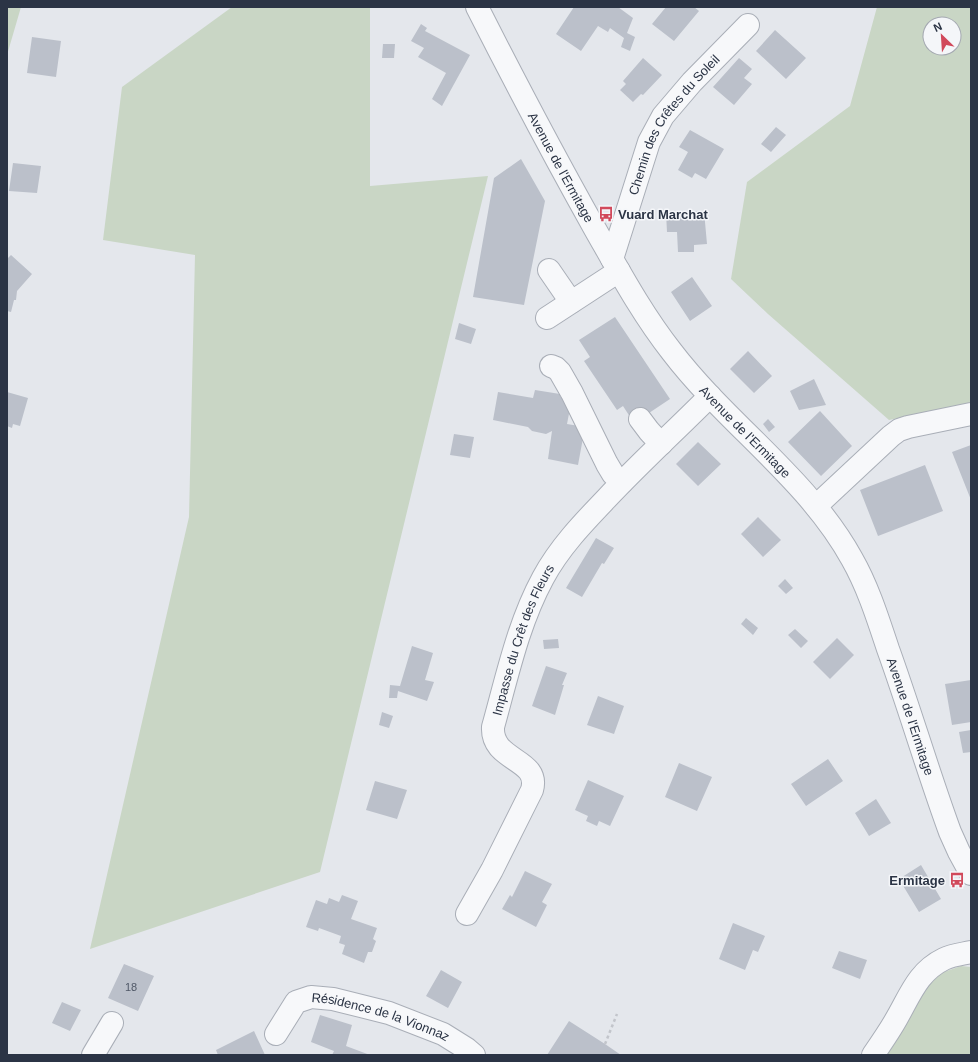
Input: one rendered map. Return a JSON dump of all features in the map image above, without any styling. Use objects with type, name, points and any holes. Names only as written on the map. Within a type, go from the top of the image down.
[{"type":"street","name":"Avenue de l'Ermitage","points":[[478,7],[531,113],[615,265],[648,320],[687,371],[816,506],[839,536],[854,561],[866,587],[899,679],[942,811],[959,852],[971,874]]},
{"type":"street","name":"Chemin des Crêtes du Soleil","points":[[615,265],[623,227],[649,142],[663,116],[692,82],[748,25]]},
{"type":"street","points":[[547,318],[571,302],[615,265]]},
{"type":"street","points":[[550,270],[571,302]]},
{"type":"street","points":[[551,366],[560,372],[607,464],[622,482]]},
{"type":"street","name":"Impasse du Crêt des Fleurs","points":[[467,914],[492,870],[534,784],[532,773],[501,749],[494,740],[493,727],[517,643],[534,594],[543,577],[564,545],[622,482],[710,396]]},
{"type":"street","points":[[816,506],[899,430],[971,414]]},
{"type":"street","points":[[640,419],[661,444]]},
{"type":"street","points":[[873,1055],[892,1026],[916,982],[922,975],[945,959],[971,952]]},
{"type":"street","name":"Résidence de la Vionnaz","points":[[276,1034],[296,1002],[311,997],[333,999],[389,1013],[443,1034],[474,1055]]},
{"type":"street","points":[[94,1055],[112,1023]]},
{"type":"path","points":[[605,1044],[617,1014]]},
{"type":"green space","points":[[7,7],[21,7],[7,55]]},
{"type":"green space","points":[[232,7],[370,7],[370,186],[488,176],[320,872],[90,949],[189,517],[195,255],[103,240],[122,87]]},
{"type":"green space","points":[[877,7],[971,7],[971,403],[889,420],[768,314],[731,279],[747,182],[850,106]]},
{"type":"green space","points":[[961,966],[971,967],[971,1055],[880,1055],[927,978]]},
{"type":"building","points":[[574,7],[618,7],[633,18],[627,33],[635,37],[630,51],[621,47],[624,38],[610,28],[608,32],[598,26],[581,51],[556,34]]},
{"type":"building","points":[[666,7],[694,7],[699,11],[674,41],[652,24]]},
{"type":"building","points":[[421,24],[427,28],[425,31],[470,55],[442,106],[432,99],[446,73],[418,57],[424,48],[411,41]]},
{"type":"building","points":[[775,30],[806,58],[786,79],[756,51]]},
{"type":"building","points":[[32,37],[61,41],[56,77],[27,73]]},
{"type":"building","points":[[383,44],[395,44],[394,58],[382,58]]},
{"type":"building","points":[[643,58],[662,75],[643,95],[641,94],[633,102],[620,90],[626,84],[623,81]]},
{"type":"building","points":[[739,58],[752,69],[744,78],[752,84],[734,105],[713,87]]},
{"type":"building","points":[[776,127],[786,135],[771,152],[761,144]]},
{"type":"building","points":[[690,130],[724,149],[706,179],[695,173],[692,178],[678,170],[688,152],[679,147]]},
{"type":"building","points":[[521,159],[545,201],[524,305],[473,297],[494,178]]},
{"type":"building","points":[[13,163],[41,166],[37,193],[9,191]]},
{"type":"building","points":[[704,211],[707,244],[694,245],[694,252],[678,252],[677,232],[667,232],[666,213]]},
{"type":"building","points":[[11,255],[32,274],[17,291],[16,300],[14,300],[11,312],[7,311],[7,259]]},
{"type":"building","points":[[692,277],[712,306],[690,321],[671,292]]},
{"type":"building","points":[[615,317],[670,399],[634,423],[623,406],[617,410],[584,361],[590,357],[579,340]]},
{"type":"building","points":[[459,323],[476,329],[471,344],[455,339]]},
{"type":"building","points":[[748,351],[772,376],[754,393],[730,369]]},
{"type":"building","points":[[814,379],[826,405],[799,410],[790,391]]},
{"type":"building","points":[[535,390],[560,394],[560,397],[572,398],[567,424],[585,427],[578,465],[548,459],[552,431],[546,434],[532,431],[528,427],[493,420],[498,392],[533,398]]},
{"type":"building","points":[[7,392],[28,398],[20,426],[13,424],[12,428],[7,426]]},
{"type":"building","points":[[820,411],[852,446],[821,476],[788,442]]},
{"type":"building","points":[[768,419],[775,427],[769,432],[763,424]]},
{"type":"building","points":[[454,434],[474,437],[470,458],[450,455]]},
{"type":"building","points":[[698,442],[721,464],[698,486],[676,464]]},
{"type":"building","points":[[971,445],[971,500],[952,452]]},
{"type":"building","points":[[925,465],[943,511],[878,536],[860,490]]},
{"type":"building","points":[[758,517],[781,540],[763,557],[741,534]]},
{"type":"building","points":[[596,538],[614,548],[604,564],[602,563],[582,597],[566,588]]},
{"type":"building","points":[[785,579],[793,588],[786,594],[778,586]]},
{"type":"building","points":[[746,618],[758,628],[753,635],[741,624]]},
{"type":"building","points":[[795,629],[808,641],[801,648],[788,635]]},
{"type":"building","points":[[837,638],[854,655],[830,679],[813,662]]},
{"type":"building","points":[[558,639],[559,648],[544,649],[543,640]]},
{"type":"building","points":[[412,646],[433,653],[425,680],[434,682],[427,701],[398,691],[397,698],[389,698],[390,685],[400,686]]},
{"type":"building","points":[[546,666],[567,673],[562,685],[564,685],[555,715],[532,706]]},
{"type":"building","points":[[971,680],[971,722],[952,725],[945,684]]},
{"type":"building","points":[[598,696],[624,706],[614,734],[587,725]]},
{"type":"building","points":[[382,712],[393,716],[389,728],[379,725]]},
{"type":"building","points":[[971,730],[971,752],[963,753],[959,732]]},
{"type":"building","points":[[828,759],[843,781],[806,806],[791,784]]},
{"type":"building","points":[[679,763],[712,777],[697,811],[665,797]]},
{"type":"building","points":[[588,780],[624,796],[610,826],[599,821],[597,826],[586,821],[588,816],[575,810]]},
{"type":"building","points":[[375,781],[407,790],[397,819],[366,810]]},
{"type":"building","points":[[876,799],[891,823],[869,836],[855,813]]},
{"type":"building","points":[[921,865],[941,899],[919,912],[899,879]]},
{"type":"building","points":[[525,871],[552,884],[542,902],[547,905],[536,927],[502,909],[510,895],[512,897]]},
{"type":"building","points":[[342,895],[358,901],[351,919],[377,928],[373,939],[376,941],[372,952],[368,952],[364,963],[342,954],[345,945],[339,943],[341,936],[319,928],[318,931],[306,927],[316,900],[327,904],[329,898],[339,902]]},
{"type":"building","points":[[733,923],[765,936],[758,952],[753,950],[745,970],[719,959]]},
{"type":"building","points":[[839,951],[867,960],[860,979],[832,968]]},
{"type":"building","points":[[124,964],[154,976],[138,1011],[108,998]]},
{"type":"building","points":[[441,970],[462,982],[448,1008],[426,996]]},
{"type":"building","points":[[62,1002],[81,1010],[70,1031],[52,1023]]},
{"type":"building","points":[[320,1015],[352,1025],[346,1046],[370,1055],[332,1055],[334,1051],[311,1042]]},
{"type":"building","points":[[569,1021],[605,1044],[621,1055],[547,1055]]},
{"type":"building","points":[[254,1031],[265,1055],[218,1055],[216,1050]]},
{"type":"place","name":"Vuard Marchat","points":[[606,214]]},
{"type":"place","name":"Ermitage","points":[[957,880]]}]
